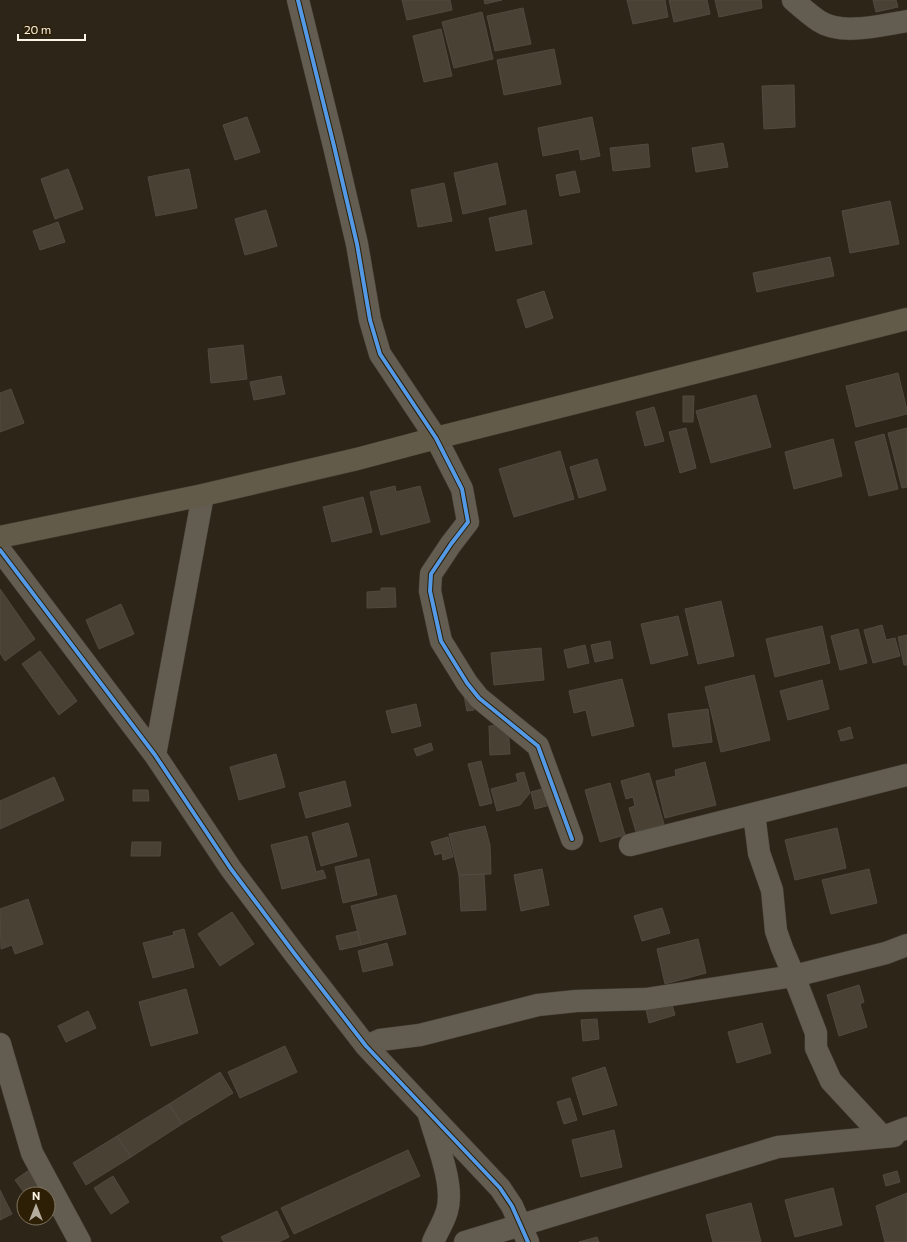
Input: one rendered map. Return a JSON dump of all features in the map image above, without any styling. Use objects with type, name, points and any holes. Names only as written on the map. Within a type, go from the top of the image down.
[{"type":"main road","points":[[0,537],[203,495],[357,459],[907,319]]},
{"type":"street","points":[[298,0],[357,244],[370,320],[380,354],[436,438],[462,489],[468,522],[431,574],[430,591],[440,641],[479,698],[538,746],[572,839]]},
{"type":"street","points":[[793,0],[820,22],[831,27],[850,29],[907,21]]},
{"type":"street","points":[[155,755],[203,495]]},
{"type":"street","points":[[0,550],[155,755],[231,869],[294,953],[366,1046],[500,1188],[512,1206],[525,1234]]},
{"type":"street","points":[[630,844],[907,775]]},
{"type":"street","points":[[754,814],[759,854],[772,890],[776,931],[816,1033],[816,1048],[832,1081],[883,1137]]},
{"type":"street","points":[[366,1046],[380,1040],[420,1035],[538,1005],[576,1001],[646,999],[794,976],[886,953],[907,945]]},
{"type":"street","points":[[0,1044],[32,1153],[80,1242]]},
{"type":"street","points":[[427,1110],[447,1178],[449,1196],[447,1211],[433,1242]]},
{"type":"street","points":[[883,1137],[907,1128]]},
{"type":"street","points":[[466,1242],[525,1234],[778,1147],[907,1134]]},
{"type":"building","points":[[402,0],[450,0],[452,10],[407,20]]},
{"type":"building","points":[[484,0],[502,0],[485,4]]},
{"type":"building","points":[[627,0],[665,0],[668,17],[633,24]]},
{"type":"building","points":[[669,0],[707,0],[710,14],[674,22]]},
{"type":"building","points":[[715,0],[761,0],[762,8],[719,17]]},
{"type":"building","points":[[873,0],[896,0],[898,7],[876,12]]},
{"type":"building","points":[[523,8],[531,44],[495,51],[487,16]]},
{"type":"building","points":[[482,12],[493,59],[454,68],[442,22]]},
{"type":"building","points":[[441,29],[452,76],[424,82],[413,36]]},
{"type":"building","points":[[554,49],[561,84],[504,95],[497,60]]},
{"type":"building","points":[[794,85],[795,127],[764,129],[762,86]]},
{"type":"building","points":[[247,117],[260,152],[235,160],[223,125]]},
{"type":"building","points":[[592,117],[600,156],[581,160],[579,149],[543,156],[538,128]]},
{"type":"building","points":[[723,143],[728,167],[696,172],[692,148]]},
{"type":"building","points":[[648,144],[650,167],[613,171],[610,148]]},
{"type":"building","points":[[497,163],[506,204],[463,214],[454,173]]},
{"type":"building","points":[[68,169],[83,209],[55,219],[41,179]]},
{"type":"building","points":[[189,169],[197,208],[156,216],[148,177]]},
{"type":"building","points":[[575,171],[580,192],[560,196],[556,175]]},
{"type":"building","points":[[444,183],[452,221],[418,227],[411,190]]},
{"type":"building","points":[[890,201],[899,244],[850,253],[842,211]]},
{"type":"building","points":[[266,210],[277,246],[245,255],[235,219]]},
{"type":"building","points":[[526,210],[532,244],[496,251],[489,218]]},
{"type":"building","points":[[58,222],[65,242],[40,250],[33,231]]},
{"type":"building","points":[[830,257],[834,276],[757,292],[753,273]]},
{"type":"building","points":[[544,291],[553,318],[526,328],[517,300]]},
{"type":"building","points":[[243,345],[247,379],[211,383],[208,349]]},
{"type":"building","points":[[898,373],[907,414],[856,427],[846,386]]},
{"type":"building","points":[[281,376],[285,394],[254,400],[250,382]]},
{"type":"building","points":[[11,389],[24,423],[0,432],[0,393]]},
{"type":"building","points":[[756,395],[771,447],[711,463],[696,411]]},
{"type":"building","points":[[683,396],[694,396],[693,422],[683,422]]},
{"type":"building","points":[[654,407],[664,441],[645,446],[636,412]]},
{"type":"building","points":[[686,428],[696,468],[680,473],[669,432]]},
{"type":"building","points":[[907,428],[907,487],[902,488],[888,433]]},
{"type":"building","points":[[884,434],[898,489],[869,496],[855,442]]},
{"type":"building","points":[[833,439],[842,476],[794,489],[785,452]]},
{"type":"building","points":[[560,451],[574,499],[514,517],[499,469]]},
{"type":"building","points":[[597,459],[606,490],[579,498],[570,467]]},
{"type":"building","points":[[395,486],[396,492],[420,486],[430,522],[381,535],[370,492]]},
{"type":"building","points":[[363,497],[372,532],[332,542],[323,507]]},
{"type":"building","points":[[381,588],[395,588],[396,607],[367,608],[367,592],[381,591]]},
{"type":"building","points":[[0,589],[35,639],[5,661],[0,653]]},
{"type":"building","points":[[721,601],[734,656],[698,664],[685,609]]},
{"type":"building","points":[[121,604],[134,634],[99,649],[86,620]]},
{"type":"building","points":[[678,616],[688,655],[651,664],[641,624]]},
{"type":"building","points":[[882,625],[886,640],[895,638],[900,656],[873,663],[864,630]]},
{"type":"building","points":[[822,626],[830,663],[775,677],[766,639]]},
{"type":"building","points":[[858,629],[867,663],[840,670],[831,636]]},
{"type":"building","points":[[907,635],[907,665],[904,665],[898,637]]},
{"type":"building","points":[[610,641],[613,658],[595,662],[591,645]]},
{"type":"building","points":[[585,645],[589,663],[568,668],[564,650]]},
{"type":"building","points":[[541,648],[544,680],[494,685],[491,653]]},
{"type":"building","points":[[40,651],[77,701],[59,715],[22,664]]},
{"type":"building","points":[[754,675],[770,740],[721,752],[705,687]]},
{"type":"building","points":[[622,679],[634,726],[592,736],[586,710],[574,713],[569,691]]},
{"type":"building","points":[[822,680],[829,709],[788,720],[780,691]]},
{"type":"building","points":[[471,695],[474,710],[467,711],[464,696]]},
{"type":"building","points":[[416,704],[421,726],[392,733],[386,711]]},
{"type":"building","points":[[708,709],[712,742],[673,747],[668,714]]},
{"type":"building","points":[[508,725],[510,754],[490,755],[489,726]]},
{"type":"building","points":[[850,727],[853,738],[841,741],[838,731]]},
{"type":"building","points":[[431,743],[433,750],[417,756],[414,749]]},
{"type":"building","points":[[276,754],[285,787],[239,800],[230,767]]},
{"type":"building","points":[[481,761],[492,803],[480,806],[468,764]]},
{"type":"building","points":[[705,762],[716,805],[665,818],[656,781],[676,776],[675,770]]},
{"type":"building","points":[[524,772],[530,793],[520,805],[497,811],[491,789],[518,782],[516,774]]},
{"type":"building","points":[[649,773],[664,824],[636,832],[629,808],[635,806],[633,797],[626,799],[621,781]]},
{"type":"building","points":[[54,777],[64,800],[0,829],[0,801]]},
{"type":"building","points":[[345,781],[351,806],[306,818],[299,793]]},
{"type":"building","points":[[610,783],[625,835],[600,842],[585,790]]},
{"type":"building","points":[[546,788],[550,805],[535,809],[531,792]]},
{"type":"building","points":[[133,790],[148,790],[149,801],[133,801]]},
{"type":"building","points":[[348,823],[357,856],[321,866],[312,833]]},
{"type":"building","points":[[485,826],[490,845],[491,874],[459,875],[449,834]]},
{"type":"building","points":[[837,828],[846,868],[795,880],[785,840]]},
{"type":"building","points":[[307,836],[316,872],[323,870],[326,878],[282,889],[271,845]]},
{"type":"building","points":[[448,837],[453,857],[443,860],[442,853],[435,855],[431,842]]},
{"type":"building","points":[[132,842],[161,842],[160,856],[131,856]]},
{"type":"building","points":[[369,859],[377,895],[343,903],[335,867]]},
{"type":"building","points":[[542,869],[549,905],[521,911],[514,875]]},
{"type":"building","points":[[869,869],[877,903],[831,914],[822,880]]},
{"type":"building","points":[[484,874],[486,910],[461,911],[459,875]]},
{"type":"building","points":[[396,895],[406,934],[361,945],[351,906]]},
{"type":"building","points":[[28,899],[43,944],[15,954],[12,945],[1,949],[0,909]]},
{"type":"building","points":[[662,908],[670,933],[642,941],[634,916]]},
{"type":"building","points":[[232,912],[254,944],[220,966],[198,934]]},
{"type":"building","points":[[184,929],[194,967],[153,978],[143,943],[174,935],[173,932]]},
{"type":"building","points":[[358,931],[361,945],[340,950],[336,936]]},
{"type":"building","points":[[698,939],[706,973],[665,984],[657,949]]},
{"type":"building","points":[[387,943],[393,965],[363,972],[358,951]]},
{"type":"building","points":[[859,985],[864,1002],[860,1004],[867,1027],[839,1036],[827,995]]},
{"type":"building","points":[[186,989],[198,1033],[151,1046],[139,1002]]},
{"type":"building","points":[[670,998],[675,1015],[649,1023],[645,1005]]},
{"type":"building","points":[[88,1011],[96,1028],[66,1042],[58,1026]]},
{"type":"building","points":[[597,1019],[599,1039],[583,1041],[581,1020]]},
{"type":"building","points":[[762,1023],[771,1053],[737,1063],[728,1032]]},
{"type":"building","points":[[285,1046],[297,1072],[240,1098],[228,1072]]},
{"type":"building","points":[[605,1067],[617,1105],[583,1115],[572,1078]]},
{"type":"building","points":[[220,1072],[233,1093],[182,1124],[169,1104]]},
{"type":"building","points":[[570,1098],[577,1120],[564,1124],[557,1102]]},
{"type":"building","points":[[169,1104],[182,1124],[131,1157],[117,1136]]},
{"type":"building","points":[[614,1130],[622,1167],[581,1177],[572,1140]]},
{"type":"building","points":[[117,1136],[131,1157],[86,1185],[73,1163]]},
{"type":"building","points":[[408,1150],[420,1176],[294,1234],[281,1208]]},
{"type":"building","points":[[32,1168],[43,1186],[19,1186],[15,1180]]},
{"type":"building","points":[[897,1171],[900,1182],[886,1186],[883,1175]]},
{"type":"building","points":[[113,1176],[129,1202],[111,1214],[94,1188]]},
{"type":"building","points":[[833,1188],[842,1225],[795,1237],[785,1200]]},
{"type":"building","points":[[0,1190],[12,1214],[0,1220]]},
{"type":"building","points":[[907,1193],[907,1242],[885,1242],[876,1206]]},
{"type":"building","points":[[751,1203],[761,1242],[713,1242],[706,1215]]},
{"type":"building","points":[[277,1211],[289,1237],[279,1242],[224,1242],[221,1237]]},
{"type":"building","points":[[597,1237],[599,1242],[579,1242]]},
{"type":"cycle path","points":[[298,0],[357,244],[370,320],[380,354],[436,438],[462,489],[468,522],[431,574],[430,591],[441,641],[467,683],[479,698],[538,746],[572,839]]},
{"type":"cycle path","points":[[0,550],[155,755],[231,869],[294,953],[366,1046],[500,1188],[512,1206],[528,1242]]}]
